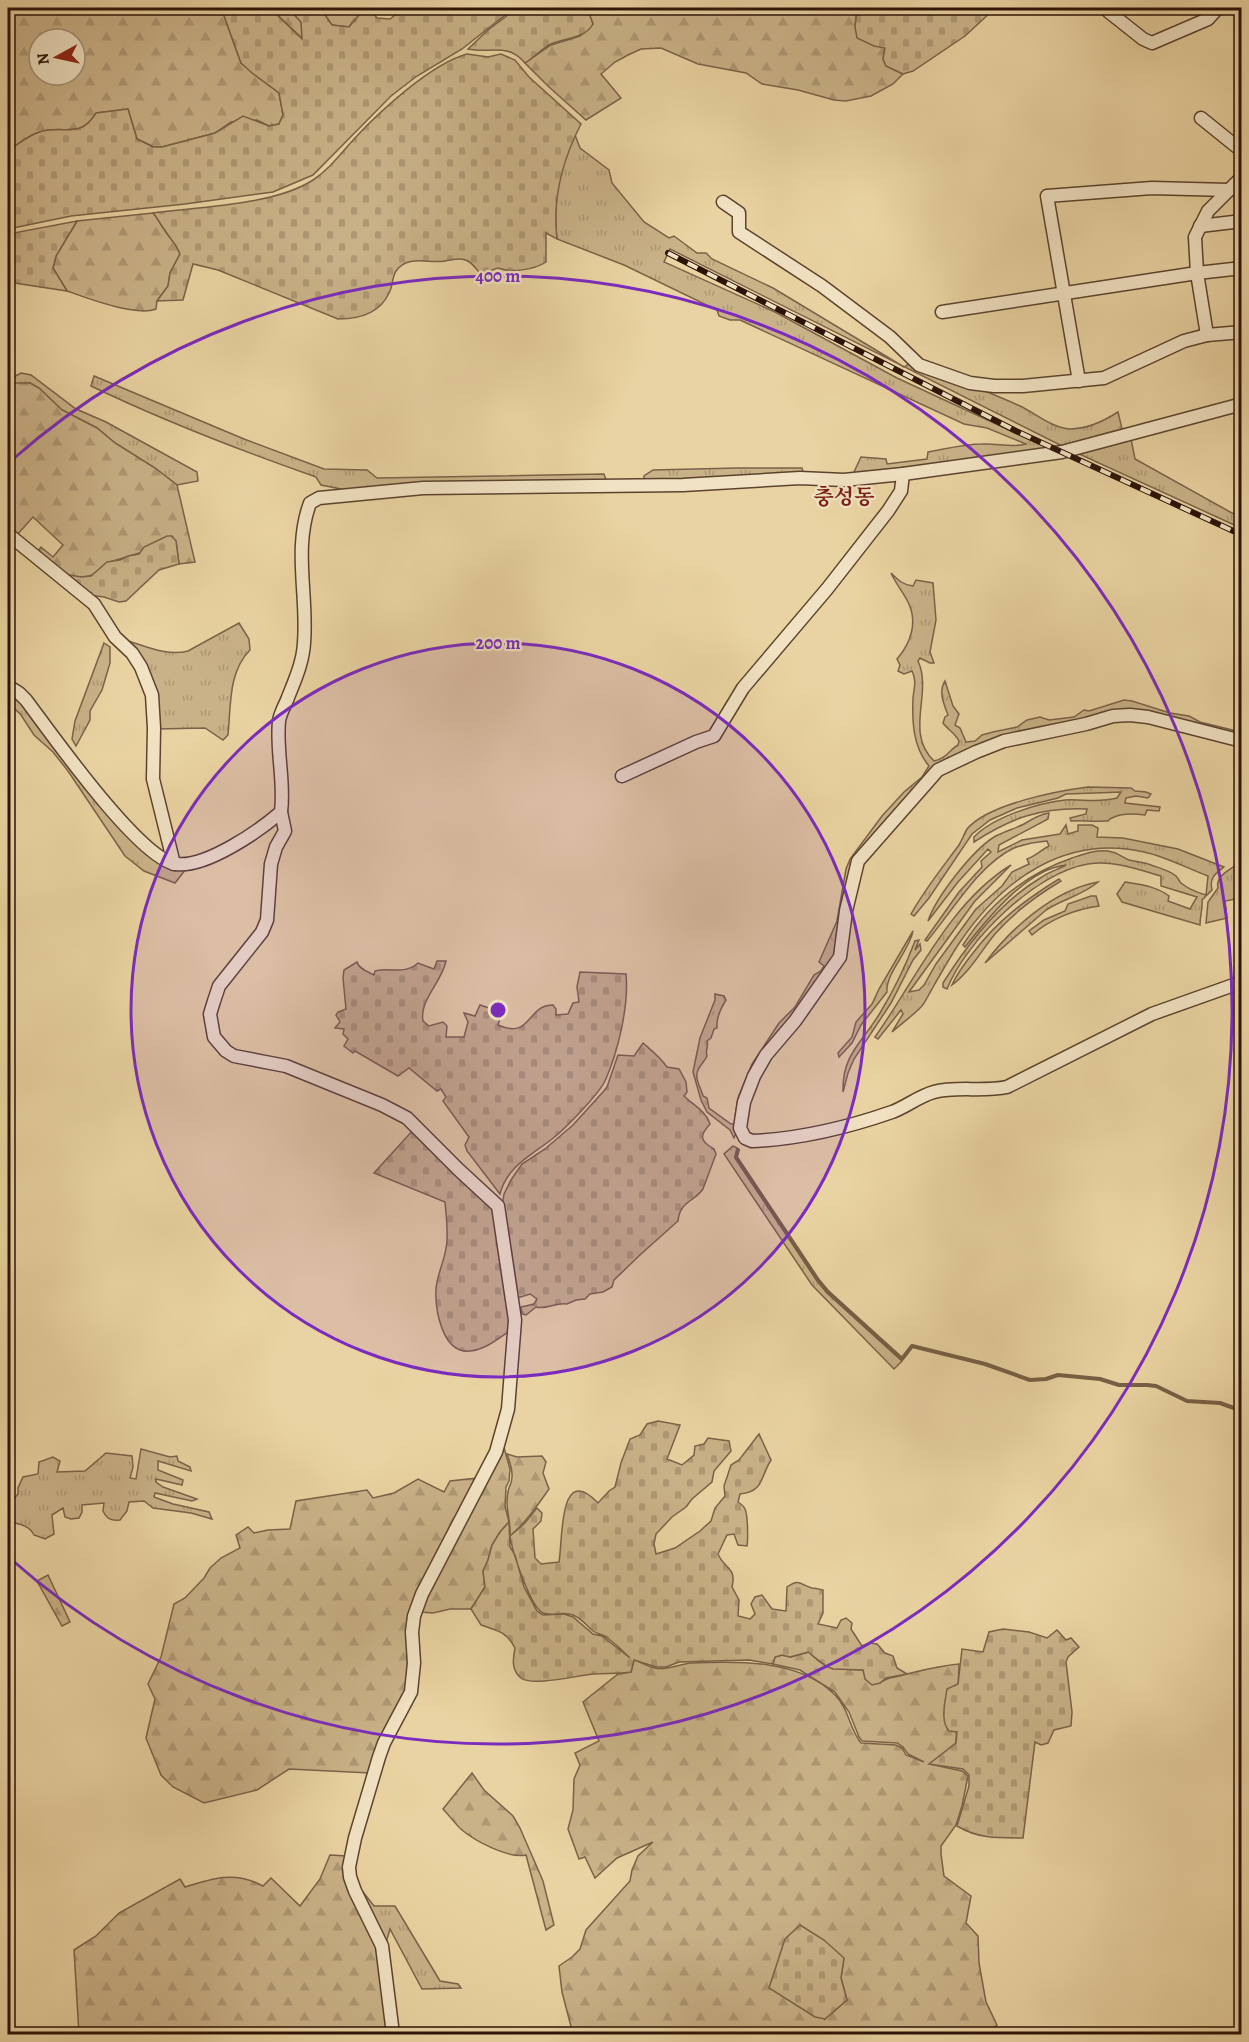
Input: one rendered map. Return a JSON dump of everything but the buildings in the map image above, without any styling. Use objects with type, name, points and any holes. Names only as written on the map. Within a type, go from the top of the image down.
[{"type":"street","points":[[1104,8],[1143,39],[1152,43],[1208,18],[1218,8]]},
{"type":"street","points":[[1201,118],[1242,151]]},
{"type":"street","points":[[1207,335],[1197,273],[1195,237],[1208,211],[1242,177]]},
{"type":"street","points":[[1079,381],[1047,196],[1152,188],[1229,190]]},
{"type":"street","points":[[723,202],[739,213],[739,232],[822,286],[890,337],[919,365],[970,382],[994,386],[1023,386],[1104,378],[1185,341],[1207,335],[1242,332]]},
{"type":"street","points":[[1200,226],[1242,220]]},
{"type":"street","points":[[942,312],[1242,268]]},
{"type":"street","points":[[393,2034],[382,1946],[355,1891],[349,1867],[355,1838],[379,1757],[411,1692],[414,1616],[434,1567],[496,1452],[502,1435],[508,1409],[515,1320],[498,1206],[407,1118],[382,1105],[286,1066],[234,1056],[218,1044],[214,1037],[210,1014],[219,986],[249,950],[262,932],[267,920],[271,864],[276,847],[285,831],[281,812],[283,799],[279,718],[299,669],[304,645],[305,612],[301,549],[306,514],[310,503],[319,498],[334,496],[423,488],[683,485],[800,477],[844,480],[903,474],[1062,452],[1242,404]]},
{"type":"street","points":[[622,776],[714,736],[743,688],[827,589],[888,511],[901,491],[903,474]]},
{"type":"street","points":[[8,534],[94,604],[115,637],[132,653],[141,667],[152,695],[153,779],[174,864]]},
{"type":"street","points":[[8,686],[26,700],[103,801],[154,852],[174,864],[186,864],[216,854],[250,835],[281,812]]},
{"type":"street","points":[[1242,741],[1148,717],[1113,716],[1004,741],[938,770],[858,861],[846,911],[840,957],[795,1020],[766,1055],[754,1076],[744,1102],[740,1128],[745,1138],[752,1141],[806,1136],[895,1111],[935,1092],[996,1089],[1007,1086],[1152,1014],[1242,982]]},
{"type":"green space","points":[[8,8],[223,8],[241,63],[279,93],[283,115],[279,124],[269,126],[257,120],[231,122],[215,133],[162,147],[154,147],[137,139],[128,109],[97,113],[84,127],[77,129],[46,130],[8,150]]},
{"type":"green space","points":[[223,8],[263,8],[274,12],[302,39],[301,22],[288,8],[320,8],[332,25],[349,27],[365,8],[369,8],[377,18],[390,19],[404,8],[514,8],[462,49],[417,76],[391,96],[313,175],[273,192],[71,216],[8,229],[8,150],[37,133],[46,130],[76,129],[83,127],[96,113],[128,109],[137,139],[153,147],[162,147],[215,133],[243,116],[269,126],[279,124],[283,115],[279,93],[241,63]]},
{"type":"green space","points":[[263,8],[288,8],[301,22],[303,39],[274,12]]},
{"type":"green space","points":[[320,8],[365,8],[349,27],[332,25]]},
{"type":"green space","points":[[517,8],[587,8],[593,24],[579,36],[549,45],[525,63],[512,53],[505,51],[468,49]]},
{"type":"green space","points":[[587,8],[857,8],[855,27],[885,48],[883,59],[886,66],[903,74],[893,84],[871,96],[846,101],[834,100],[798,90],[762,84],[746,73],[698,64],[661,48],[641,49],[615,62],[601,74],[621,98],[586,120],[525,63],[551,45],[580,36],[593,24]]},
{"type":"green space","points":[[857,8],[990,8],[993,10],[965,36],[913,71],[903,74],[886,66],[883,59],[885,48],[874,46],[857,38],[855,27]]},
{"type":"green space","points":[[467,54],[488,57],[501,54],[515,60],[529,77],[581,124],[564,166],[557,194],[557,239],[546,233],[546,262],[529,269],[498,268],[481,274],[470,262],[462,259],[439,262],[413,261],[406,263],[396,271],[390,290],[380,306],[368,314],[346,319],[338,319],[218,270],[193,264],[183,300],[157,301],[168,286],[170,273],[180,254],[153,213],[258,200],[278,195],[313,180],[325,171],[392,102],[422,78],[453,59]]},
{"type":"green space","points":[[575,135],[580,148],[609,170],[612,183],[644,222],[669,238],[674,236],[697,253],[706,253],[712,259],[773,288],[900,365],[670,249],[664,262],[775,312],[897,378],[1050,449],[853,474],[861,457],[886,459],[887,464],[927,459],[928,452],[975,444],[1015,446],[1026,444],[987,428],[964,424],[740,320],[730,320],[719,316],[717,310],[624,265],[557,239],[558,186],[569,147]]},
{"type":"green space","points":[[153,213],[180,254],[170,273],[168,286],[157,301],[156,309],[136,311],[124,309],[67,291],[53,268],[56,256],[77,221]]},
{"type":"green space","points":[[77,221],[56,256],[53,268],[67,291],[8,282],[8,234]]},
{"type":"green space","points":[[913,361],[1020,406],[1063,428],[1076,429],[1089,426],[1118,412],[1122,429],[1062,446],[904,367]]},
{"type":"green space","points":[[21,373],[31,375],[76,409],[106,422],[197,472],[198,481],[177,485],[97,428],[62,410],[39,388],[30,383],[8,384],[8,380]]},
{"type":"green space","points":[[94,376],[244,439],[324,469],[367,470],[377,478],[604,474],[606,480],[490,482],[351,491],[321,485],[316,477],[202,434],[91,386]]},
{"type":"green space","points":[[30,383],[39,388],[62,410],[97,428],[177,485],[195,562],[179,564],[176,541],[110,562],[90,576],[71,576],[55,571],[36,554],[41,547],[53,557],[63,545],[33,517],[16,536],[8,530],[8,384]]},
{"type":"green space","points":[[1131,439],[1135,459],[1241,518],[1241,528],[1077,453]]},
{"type":"green space","points":[[802,468],[803,472],[644,481],[644,476],[653,470]]},
{"type":"green space","points":[[167,536],[172,536],[176,541],[179,564],[159,570],[126,601],[119,602],[88,595],[58,573],[81,577],[91,576],[107,562],[139,554],[144,547]]},
{"type":"green space","points":[[891,573],[901,582],[913,586],[916,580],[933,583],[936,620],[930,652],[934,663],[920,658],[918,661],[923,686],[921,738],[925,750],[934,761],[958,745],[959,741],[943,723],[948,715],[942,694],[945,681],[953,706],[959,714],[955,725],[960,728],[966,742],[975,741],[982,735],[1017,727],[1027,720],[1040,717],[1049,720],[1074,717],[1084,710],[1089,711],[1124,700],[1241,732],[1241,738],[1147,715],[961,755],[860,852],[837,955],[769,1046],[734,1138],[730,1130],[707,1112],[693,1072],[700,1038],[715,1000],[715,994],[724,996],[726,1000],[719,1014],[717,1028],[707,1041],[707,1056],[698,1070],[697,1080],[703,1096],[707,1098],[709,1108],[734,1124],[738,1098],[752,1064],[779,1023],[795,1007],[814,975],[824,966],[819,962],[837,921],[846,869],[850,859],[882,816],[904,792],[922,777],[929,766],[920,751],[915,734],[914,675],[912,671],[904,674],[898,671],[900,665],[897,659],[912,632],[911,610]]},
{"type":"green space","points":[[239,623],[249,639],[250,650],[238,668],[234,679],[228,735],[223,740],[205,728],[157,729],[156,702],[122,639],[155,650],[188,651]]},
{"type":"green space","points":[[104,643],[110,647],[110,663],[102,690],[90,711],[90,720],[76,746],[72,739],[75,721]]},
{"type":"green space","points":[[8,691],[17,697],[106,811],[186,869],[175,883],[144,871],[125,856],[68,771],[53,752],[34,735],[21,715],[8,702]]},
{"type":"green space","points":[[1088,787],[1131,788],[1135,791],[1146,792],[1151,794],[1148,798],[1136,796],[1126,798],[1125,803],[1160,807],[1159,811],[1147,810],[1145,815],[1116,816],[1109,821],[1071,821],[1070,818],[1086,814],[1087,809],[1041,812],[1014,820],[974,842],[974,837],[992,823],[1029,808],[1065,800],[1098,801],[1117,798],[1121,792],[1066,794],[1017,808],[990,820],[972,834],[929,898],[914,916],[911,914],[959,845],[967,829],[977,820],[990,812],[1024,800]]},
{"type":"green space","points":[[1049,813],[1048,819],[999,845],[998,852],[1022,840],[1060,834],[1066,825],[1068,834],[1078,831],[1078,825],[1092,825],[1098,828],[1097,837],[1123,838],[1178,849],[1224,867],[1211,882],[1212,890],[1202,900],[1200,925],[1122,902],[1117,894],[1125,882],[1143,885],[1169,896],[1168,901],[1190,909],[1197,897],[1161,886],[1161,876],[1116,864],[1088,864],[1047,880],[1026,894],[986,930],[956,970],[947,989],[943,987],[943,983],[974,938],[999,911],[1027,887],[1066,865],[1051,868],[1023,885],[997,909],[965,947],[963,945],[973,930],[997,904],[1024,882],[1055,865],[1072,858],[1097,851],[1107,851],[1168,871],[1184,885],[1206,895],[1208,876],[1152,854],[1115,848],[1088,850],[1062,856],[1038,867],[995,899],[960,942],[922,1006],[892,1032],[903,1014],[901,1010],[878,1039],[875,1037],[935,944],[970,900],[989,881],[1011,865],[975,901],[909,992],[919,990],[924,985],[936,964],[976,909],[1002,886],[1012,872],[1029,864],[1027,859],[1049,846],[1047,841],[1030,843],[1001,855],[978,877],[927,941],[925,940],[959,892],[982,867],[981,861],[991,852],[988,849],[958,882],[928,921],[956,875],[994,837]]},
{"type":"green space","points":[[1237,864],[1241,868],[1241,898],[1225,901],[1227,918],[1206,923],[1208,902],[1218,888],[1219,880],[1223,874]]},
{"type":"green space","points":[[1059,879],[1061,881],[1026,905],[1002,926],[970,968],[952,985],[964,964],[1002,921],[1023,903]]},
{"type":"green space","points":[[1098,882],[1046,910],[985,963],[1007,937],[1035,912],[1065,893]]},
{"type":"green space","points":[[1096,896],[1099,906],[1064,916],[1047,924],[1032,935],[1029,931],[1044,920],[1065,911],[1068,904]]},
{"type":"green space","points":[[913,931],[887,985],[887,992],[861,1025],[852,1043],[839,1057],[838,1053],[852,1037],[856,1022],[872,1004]]},
{"type":"green space","points":[[919,940],[915,950],[920,944],[921,950],[913,960],[891,1003],[854,1059],[843,1092],[846,1068],[854,1050],[885,1004],[915,941]]},
{"type":"green space","points":[[437,961],[446,961],[444,969],[427,998],[423,1021],[429,1026],[443,1022],[447,1026],[446,1037],[464,1037],[468,1022],[464,1013],[475,1016],[480,1005],[495,1010],[501,1015],[498,1025],[517,1028],[544,1006],[553,1005],[556,1015],[568,1014],[573,1003],[579,1002],[577,987],[580,972],[626,974],[626,1000],[622,1029],[605,1081],[589,1103],[565,1128],[514,1169],[503,1184],[500,1194],[467,1151],[465,1145],[469,1137],[443,1101],[446,1097],[441,1089],[437,1091],[409,1068],[398,1076],[355,1051],[353,1053],[344,1046],[348,1039],[343,1034],[344,1029],[335,1028],[340,1022],[336,1015],[346,1009],[344,970],[357,962],[374,975],[375,971],[403,970],[418,963],[434,969]]},
{"type":"green space","points":[[643,1043],[667,1067],[679,1069],[686,1082],[687,1092],[684,1096],[708,1119],[710,1124],[703,1138],[716,1154],[703,1189],[681,1209],[678,1221],[614,1280],[612,1287],[603,1292],[590,1294],[585,1299],[544,1308],[536,1307],[526,1315],[522,1314],[521,1307],[534,1304],[537,1299],[530,1294],[514,1299],[502,1206],[504,1194],[522,1164],[545,1149],[573,1125],[603,1092],[607,1087],[618,1055],[634,1056]]},
{"type":"green space","points":[[414,1129],[495,1208],[511,1330],[492,1343],[476,1350],[460,1350],[453,1345],[442,1329],[439,1318],[436,1289],[447,1243],[445,1202],[374,1173]]},
{"type":"green space","points":[[733,1146],[737,1148],[735,1158],[817,1281],[827,1293],[902,1361],[894,1369],[812,1285],[724,1154]]},
{"type":"green space","points":[[658,1421],[680,1425],[667,1459],[682,1465],[694,1455],[695,1446],[704,1444],[708,1438],[729,1441],[731,1451],[714,1471],[712,1482],[656,1534],[654,1544],[656,1554],[675,1548],[711,1521],[715,1508],[725,1496],[724,1486],[731,1465],[739,1460],[759,1434],[771,1460],[757,1487],[748,1493],[740,1494],[738,1502],[745,1508],[747,1516],[747,1546],[738,1545],[734,1534],[727,1535],[718,1554],[733,1576],[732,1587],[739,1600],[738,1616],[750,1619],[755,1614],[751,1604],[755,1597],[762,1595],[772,1609],[786,1611],[787,1587],[795,1583],[823,1590],[823,1613],[818,1624],[837,1628],[841,1620],[846,1618],[852,1623],[851,1629],[862,1646],[869,1643],[877,1644],[885,1653],[893,1656],[897,1668],[907,1674],[886,1678],[872,1685],[865,1679],[863,1670],[833,1669],[808,1652],[790,1657],[782,1655],[775,1657],[773,1664],[749,1660],[679,1662],[666,1667],[656,1667],[634,1660],[631,1672],[594,1674],[545,1681],[527,1680],[521,1678],[514,1668],[515,1648],[512,1642],[501,1632],[481,1625],[471,1609],[485,1587],[483,1571],[492,1545],[509,1522],[510,1547],[515,1554],[510,1536],[537,1508],[542,1513],[541,1521],[533,1529],[535,1558],[541,1564],[559,1562],[565,1509],[569,1498],[576,1492],[585,1493],[598,1503],[615,1487],[630,1439],[640,1435],[647,1424]],"holes":[[[517,1562],[538,1609],[543,1613],[564,1614],[543,1615],[537,1611],[524,1587]],[[564,1614],[578,1617],[593,1631],[613,1642],[630,1658],[602,1636],[593,1634],[573,1617]]]},
{"type":"green space","points":[[503,1444],[510,1469],[505,1506],[509,1522],[492,1545],[483,1571],[485,1587],[471,1609],[420,1612],[428,1592]]},
{"type":"green space","points":[[141,1449],[170,1457],[177,1456],[178,1461],[190,1467],[191,1471],[158,1461],[158,1470],[183,1480],[182,1485],[156,1479],[156,1482],[163,1487],[197,1499],[192,1501],[155,1493],[154,1497],[209,1512],[212,1519],[191,1513],[153,1508],[144,1501],[129,1502],[127,1511],[120,1520],[112,1520],[106,1516],[103,1511],[104,1503],[82,1505],[79,1518],[71,1519],[65,1517],[63,1508],[52,1515],[54,1534],[45,1539],[34,1535],[26,1527],[8,1521],[8,1505],[18,1494],[23,1477],[38,1474],[39,1462],[53,1457],[60,1461],[57,1472],[85,1471],[106,1453],[132,1456],[133,1467],[130,1478],[136,1479]]},
{"type":"green space","points":[[507,1454],[517,1457],[542,1456],[546,1462],[543,1473],[549,1489],[510,1536],[507,1499],[512,1476]]},
{"type":"green space","points":[[478,1478],[418,1592],[409,1682],[370,1773],[289,1769],[257,1790],[204,1803],[173,1787],[161,1775],[146,1738],[155,1699],[148,1684],[161,1657],[174,1604],[185,1598],[221,1558],[240,1548],[236,1535],[248,1527],[254,1533],[290,1529],[296,1501],[367,1490],[373,1498],[394,1493],[418,1479],[444,1492],[450,1481]]},
{"type":"green space","points":[[48,1575],[70,1622],[62,1626],[37,1581]]},
{"type":"green space","points":[[1003,1629],[1029,1632],[1047,1638],[1057,1630],[1066,1640],[1071,1638],[1079,1647],[1066,1662],[1072,1712],[1071,1726],[1054,1730],[1048,1743],[1041,1745],[1035,1742],[1023,1838],[981,1836],[957,1826],[969,1786],[969,1775],[963,1769],[929,1764],[956,1743],[957,1732],[949,1731],[946,1727],[944,1711],[947,1689],[958,1684],[962,1649],[983,1652],[989,1632]]},
{"type":"green space","points":[[809,1652],[829,1667],[863,1670],[880,1683],[891,1678],[959,1664],[956,1743],[930,1764],[962,1771],[968,1776],[956,1825],[941,1846],[941,1854],[944,1876],[971,1896],[966,1923],[978,1936],[979,1963],[986,2002],[997,2025],[985,2034],[825,2034],[819,2030],[817,2034],[573,2034],[562,1992],[559,1966],[580,1949],[586,1930],[630,1881],[638,1856],[653,1842],[617,1858],[595,1878],[585,1857],[579,1859],[568,1829],[573,1810],[574,1779],[580,1765],[575,1753],[599,1741],[583,1702],[618,1674],[631,1672],[634,1660],[660,1669],[691,1663],[728,1662],[767,1665],[786,1669],[820,1682],[800,1670],[773,1664],[775,1657],[782,1655],[791,1657]],"holes":[[[822,1684],[835,1692],[849,1712],[862,1741],[897,1743],[903,1747],[908,1754],[924,1762],[906,1755],[902,1748],[896,1745],[861,1743],[840,1701]],[[844,1958],[841,1978],[847,2000],[825,2019]]]},
{"type":"green space","points":[[472,1773],[484,1790],[513,1816],[520,1828],[543,1881],[554,1925],[546,1930],[526,1855],[519,1856],[502,1852],[483,1844],[462,1830],[443,1809]]},
{"type":"green space","points":[[330,1855],[347,1856],[378,1947],[388,2030],[386,2034],[79,2034],[74,1950],[96,1936],[119,1913],[180,1879],[185,1887],[233,1877],[253,1881],[263,1886],[271,1878],[300,1906],[320,1879]]},
{"type":"green space","points":[[352,1878],[374,1906],[395,1906],[440,1981],[458,1984],[461,1988],[422,1989],[390,1929],[385,1946]]},
{"type":"green space","points":[[800,1925],[824,1940],[844,1958],[841,1978],[847,2000],[825,2019],[815,2017],[769,1988],[785,1939]]},
{"type":"waterway","points":[[738,1150],[736,1157],[818,1280],[828,1292],[902,1359],[912,1346],[985,1364],[1030,1380],[1046,1379],[1058,1375],[1100,1379],[1119,1385],[1156,1386],[1187,1401],[1220,1403],[1242,1411]]},
{"type":"railway","points":[[668,253],[1016,431],[1242,535]]},
{"type":"district","name":"충성동","points":[[844,497]]}]
